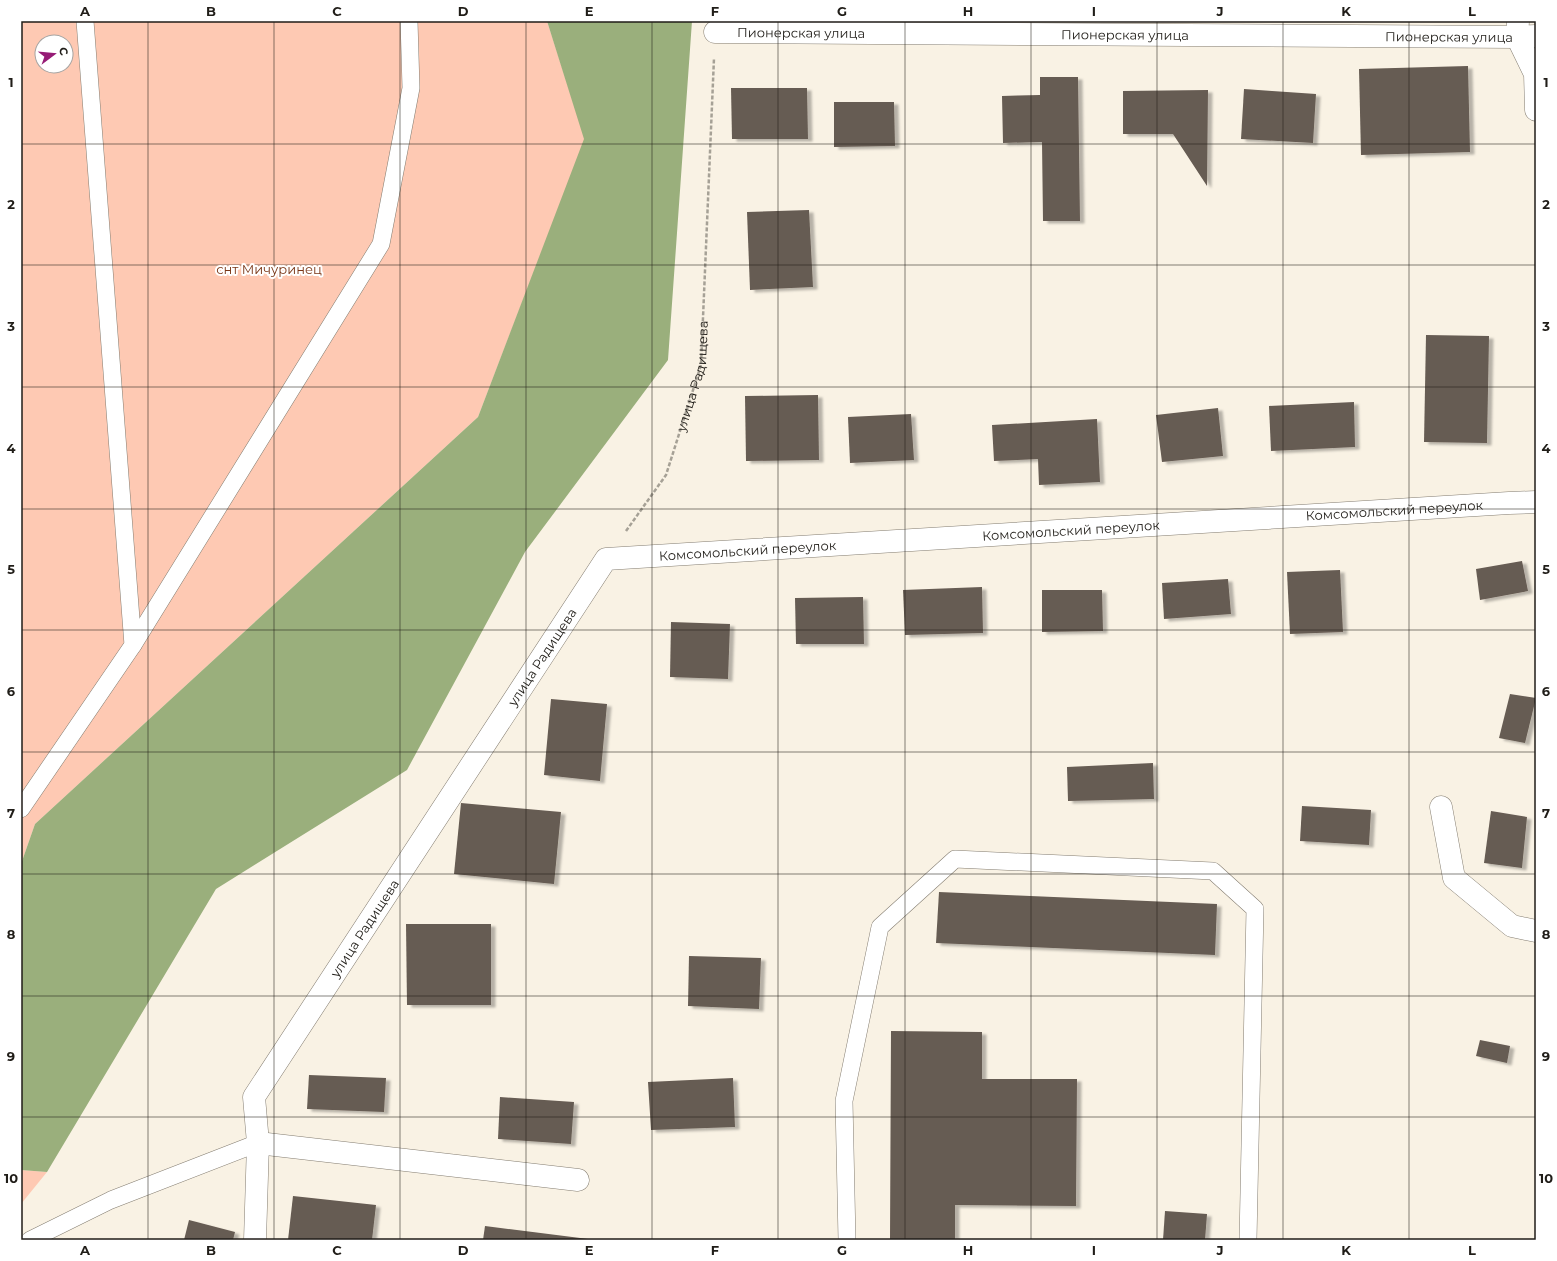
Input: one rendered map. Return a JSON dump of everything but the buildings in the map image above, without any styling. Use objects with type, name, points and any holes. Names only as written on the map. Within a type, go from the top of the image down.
[{"type":"street","name":"Пионерская улица","points":[[715,32],[1524,31]]},
{"type":"street","points":[[1524,31],[1535,74],[1536,110]]},
{"type":"street","name":"Комсомольский переулок","points":[[606,559],[1536,502]]},
{"type":"street","name":"улица Радищева","points":[[255,1240],[258,1143],[254,1097],[606,559]]},
{"type":"street","points":[[1441,807],[1454,878],[1512,926],[1536,931]]},
{"type":"street","points":[[258,1143],[578,1180]]},
{"type":"lane","points":[[85,21],[133,646]]},
{"type":"lane","points":[[21,809],[133,646],[381,244],[412,88],[409,21]]},
{"type":"lane","points":[[848,1240],[844,1102],[880,928],[955,859],[1213,871],[1254,909],[1248,1240]]},
{"type":"lane","points":[[30,1240],[111,1200],[258,1143]]},
{"type":"path","name":"улица Радищева","points":[[606,559],[666,475],[701,365],[715,32]]},
{"type":"green space","name":"снт Мичуринец","points":[[21,21],[547,21],[585,139],[478,417],[35,824],[21,864]]},
{"type":"green space","points":[[21,1170],[47,1172],[21,1204]]},
{"type":"shaded area","points":[[547,21],[692,21],[668,360],[525,552],[407,770],[216,889],[47,1172],[21,1170],[21,864],[35,824],[478,417],[584,139]]}]
